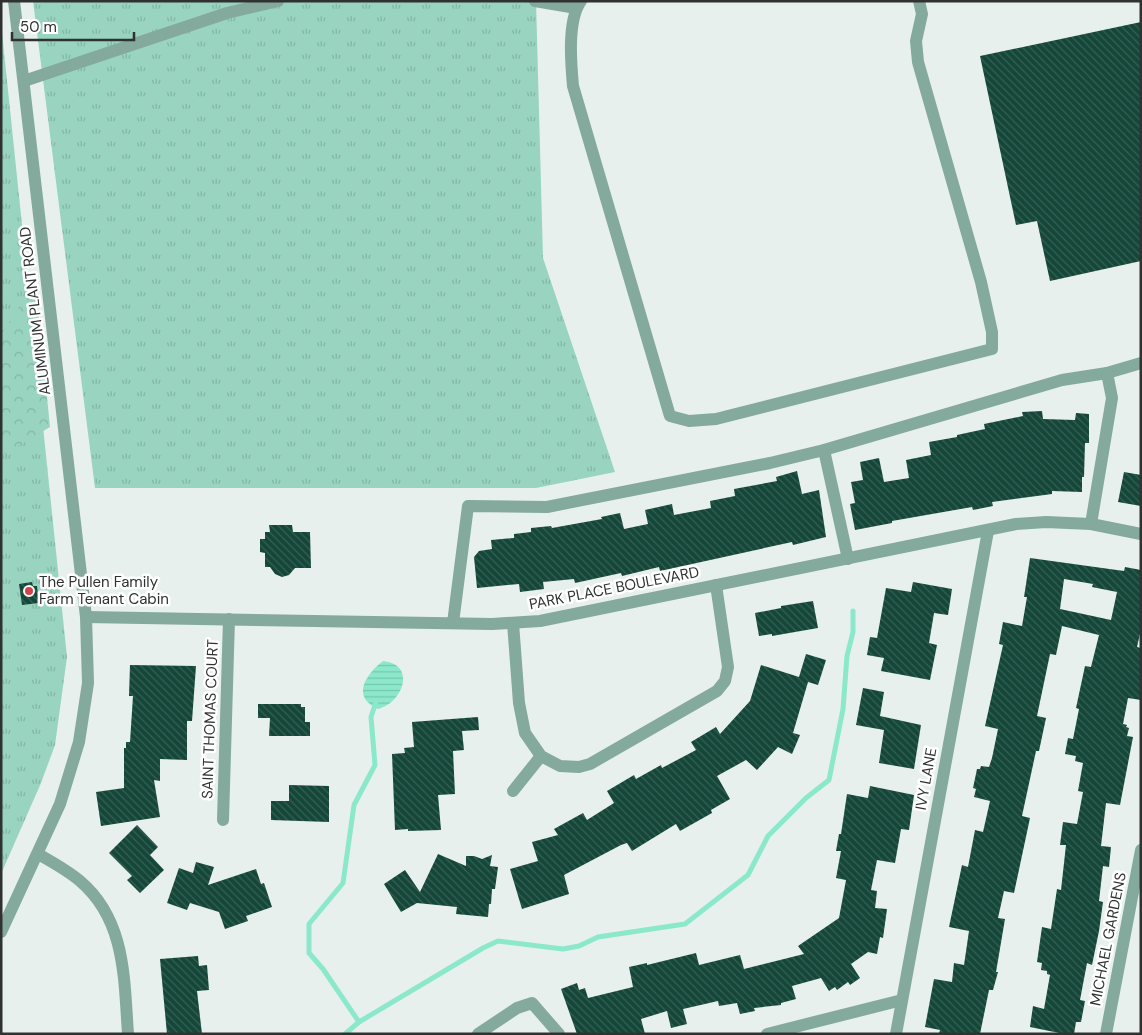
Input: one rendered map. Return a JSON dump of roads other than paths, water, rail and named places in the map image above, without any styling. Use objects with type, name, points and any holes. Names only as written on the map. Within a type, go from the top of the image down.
[{"type":"street","name":"ALUMINUM PLANT ROAD","points":[[1,932],[60,804],[79,742],[88,683],[86,617],[14,1]]},
{"type":"street","points":[[24,81],[227,13],[278,1]]},
{"type":"street","points":[[535,1],[578,5],[570,52],[573,86],[670,416],[689,422],[716,419],[992,349],[992,332],[981,282],[918,62],[916,41],[922,14],[920,1]]},
{"type":"street","points":[[453,623],[468,506],[547,508],[770,463],[824,450],[1062,380],[1106,373],[1141,363]]},
{"type":"street","points":[[1091,524],[1112,398],[1106,373]]},
{"type":"street","points":[[824,450],[848,559]]},
{"type":"street","name":"PARK PLACE BOULEVARD","points":[[86,617],[492,624],[540,621],[1016,524],[1046,522],[1091,524],[1141,534]]},
{"type":"street","name":"IVY LANE","points":[[896,1034],[988,531]]},
{"type":"street","points":[[513,622],[519,703],[525,733],[541,756],[560,766],[590,764],[717,691],[725,681],[728,667],[716,585]]},
{"type":"street","name":"SAINT THOMAS COURT","points":[[223,820],[229,620]]},
{"type":"street","points":[[513,791],[541,756]]},
{"type":"street","name":"MICHAEL GARDENS","points":[[1106,1034],[1141,850]]},
{"type":"street","points":[[38,854],[63,868],[94,894],[113,925],[124,964],[128,1034]]},
{"type":"street","points":[[767,1034],[902,1000]]},
{"type":"street","points":[[478,1034],[517,1008],[532,1003],[559,1034]]},
{"type":"waterway","points":[[345,1034],[359,1022],[483,948],[498,941],[563,949],[579,946],[598,937],[685,924],[748,875],[768,836],[806,798],[829,780],[843,709],[847,656],[853,632],[853,611]]},
{"type":"waterway","points":[[359,1022],[323,969],[309,953],[309,924],[343,883],[354,805],[375,765],[371,717],[376,702]]},
{"type":"place","name":"The Pullen Family Farm Tenant Cabin","points":[[29,591]]}]
